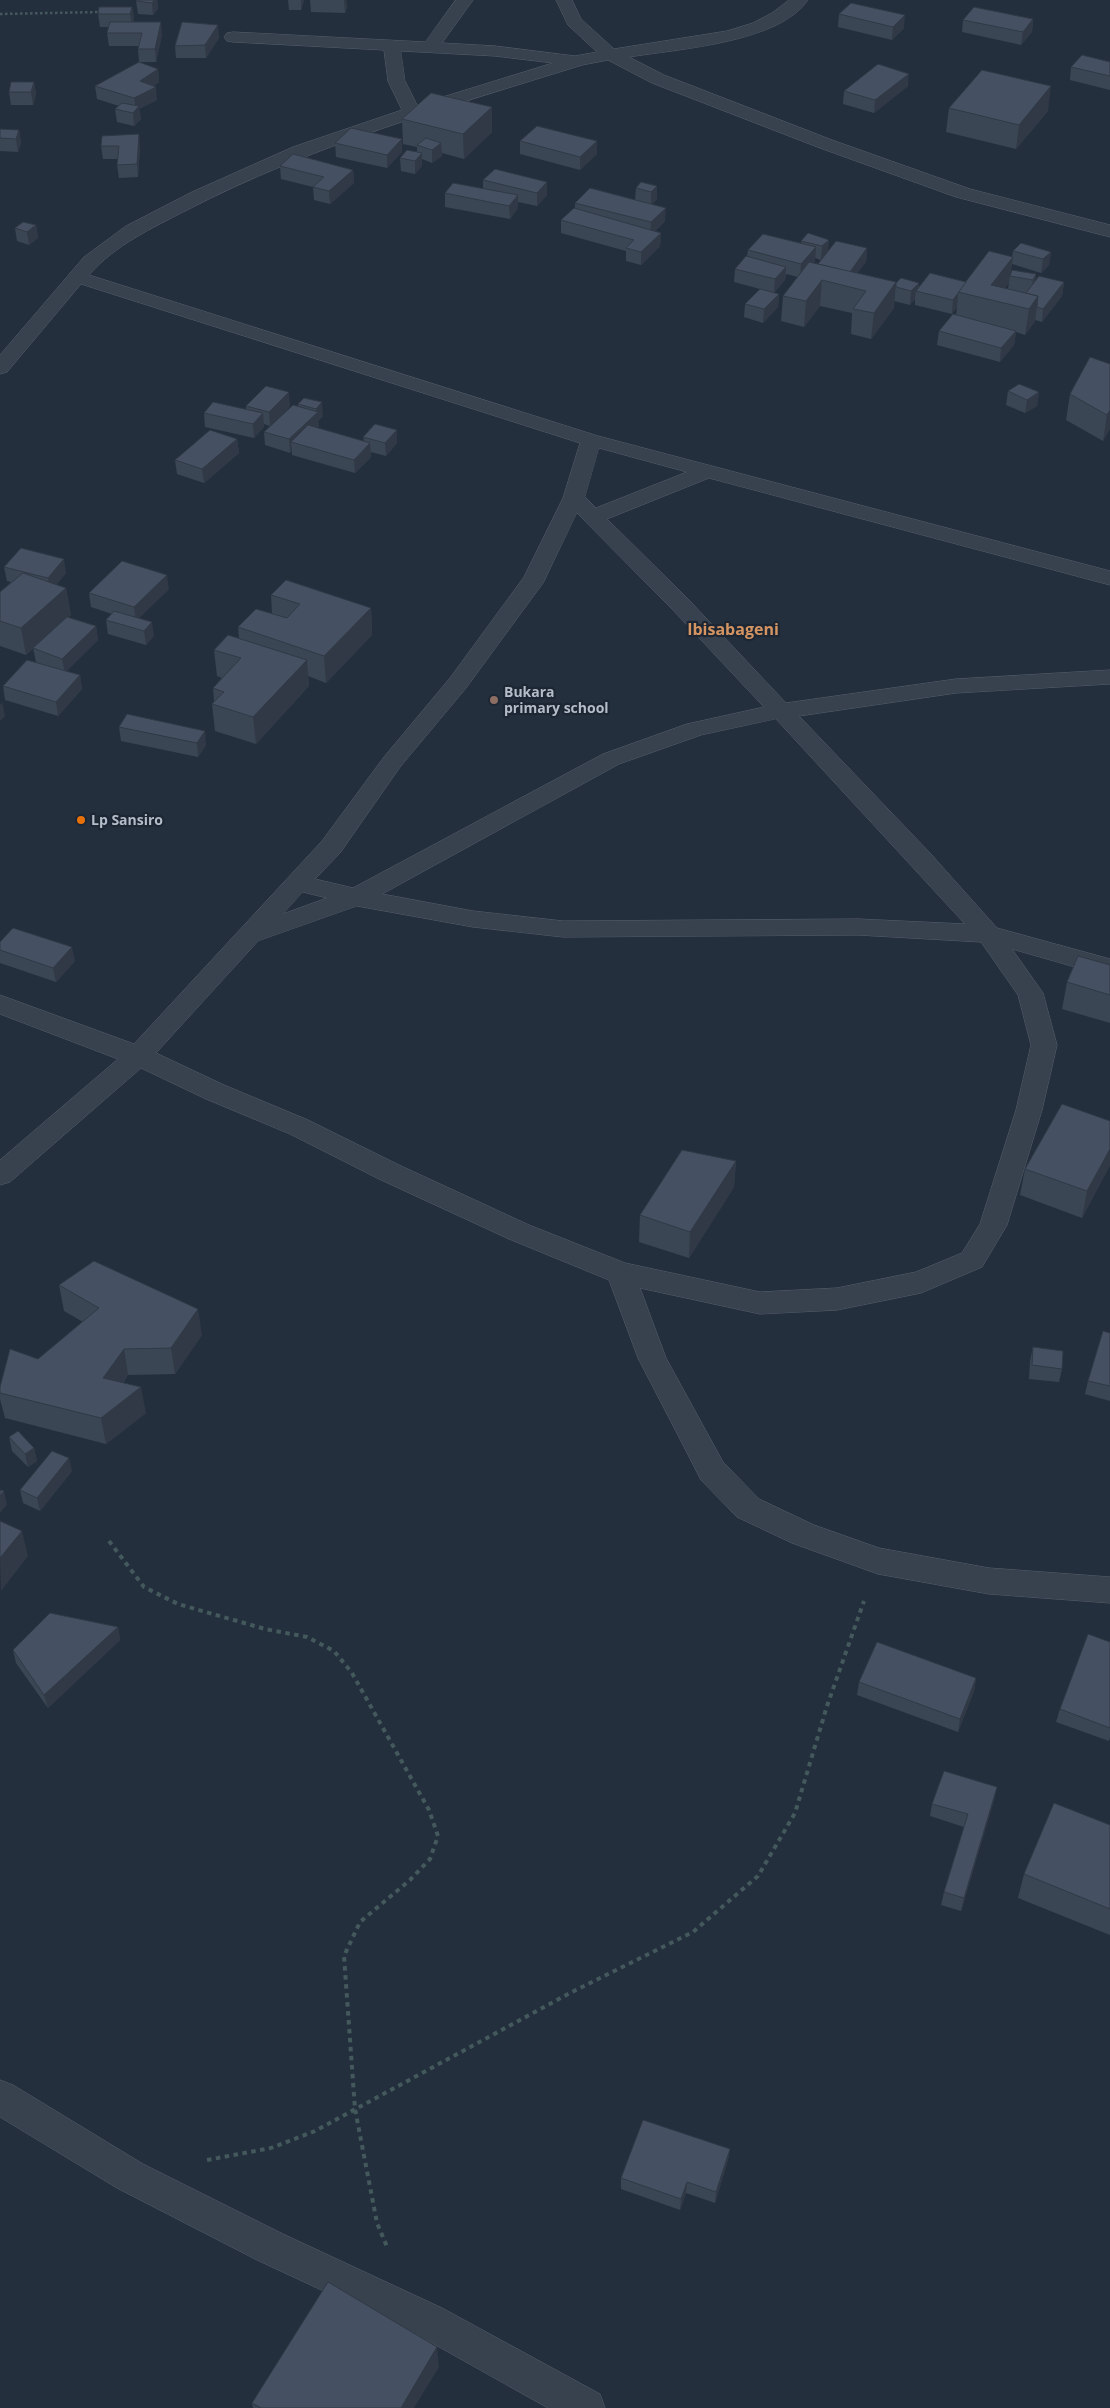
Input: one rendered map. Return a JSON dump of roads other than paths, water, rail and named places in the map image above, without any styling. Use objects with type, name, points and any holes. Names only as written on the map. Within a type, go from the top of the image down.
[{"type":"street","points":[[430,47],[465,0]]},
{"type":"street","points":[[564,0],[574,21],[609,54],[658,79],[835,148],[963,193],[1110,231]]},
{"type":"street","points":[[0,368],[91,261],[133,230],[199,196],[299,151],[412,112],[579,60],[729,36],[759,27],[778,17],[800,0]]},
{"type":"street","points":[[233,37],[495,51],[579,60]]},
{"type":"street","points":[[393,46],[392,65],[397,87],[412,112]]},
{"type":"street","points":[[77,277],[591,440],[1110,577]]},
{"type":"street","points":[[0,1175],[138,1056],[331,847],[392,762],[458,682],[535,578],[574,498],[591,440]]},
{"type":"street","points":[[592,517],[708,471]]},
{"type":"street","points":[[0,1004],[138,1056],[215,1092],[299,1127],[389,1172],[519,1232],[620,1272],[760,1303],[846,1297],[921,1282],[972,1260],[993,1225],[1029,1110],[1044,1045],[1030,993],[988,934],[680,604],[574,498]]},
{"type":"street","points":[[250,935],[356,897],[611,759],[695,729],[780,711],[956,686],[1110,677]]},
{"type":"street","points":[[298,883],[356,897],[473,919],[563,928],[858,926],[988,934],[1110,968]]},
{"type":"street","points":[[620,1272],[652,1358],[712,1471],[748,1508],[803,1534],[878,1561],[989,1581],[1110,1590]]},
{"type":"street","points":[[0,2097],[130,2176],[270,2247],[429,2321],[586,2408]]},
{"type":"place","name":"Bukara primary school","points":[[494,700]]},
{"type":"place","name":"Lp Sansiro","points":[[81,820]]},
{"type":"district","name":"Ibisabageni","points":[[733,629]]}]
